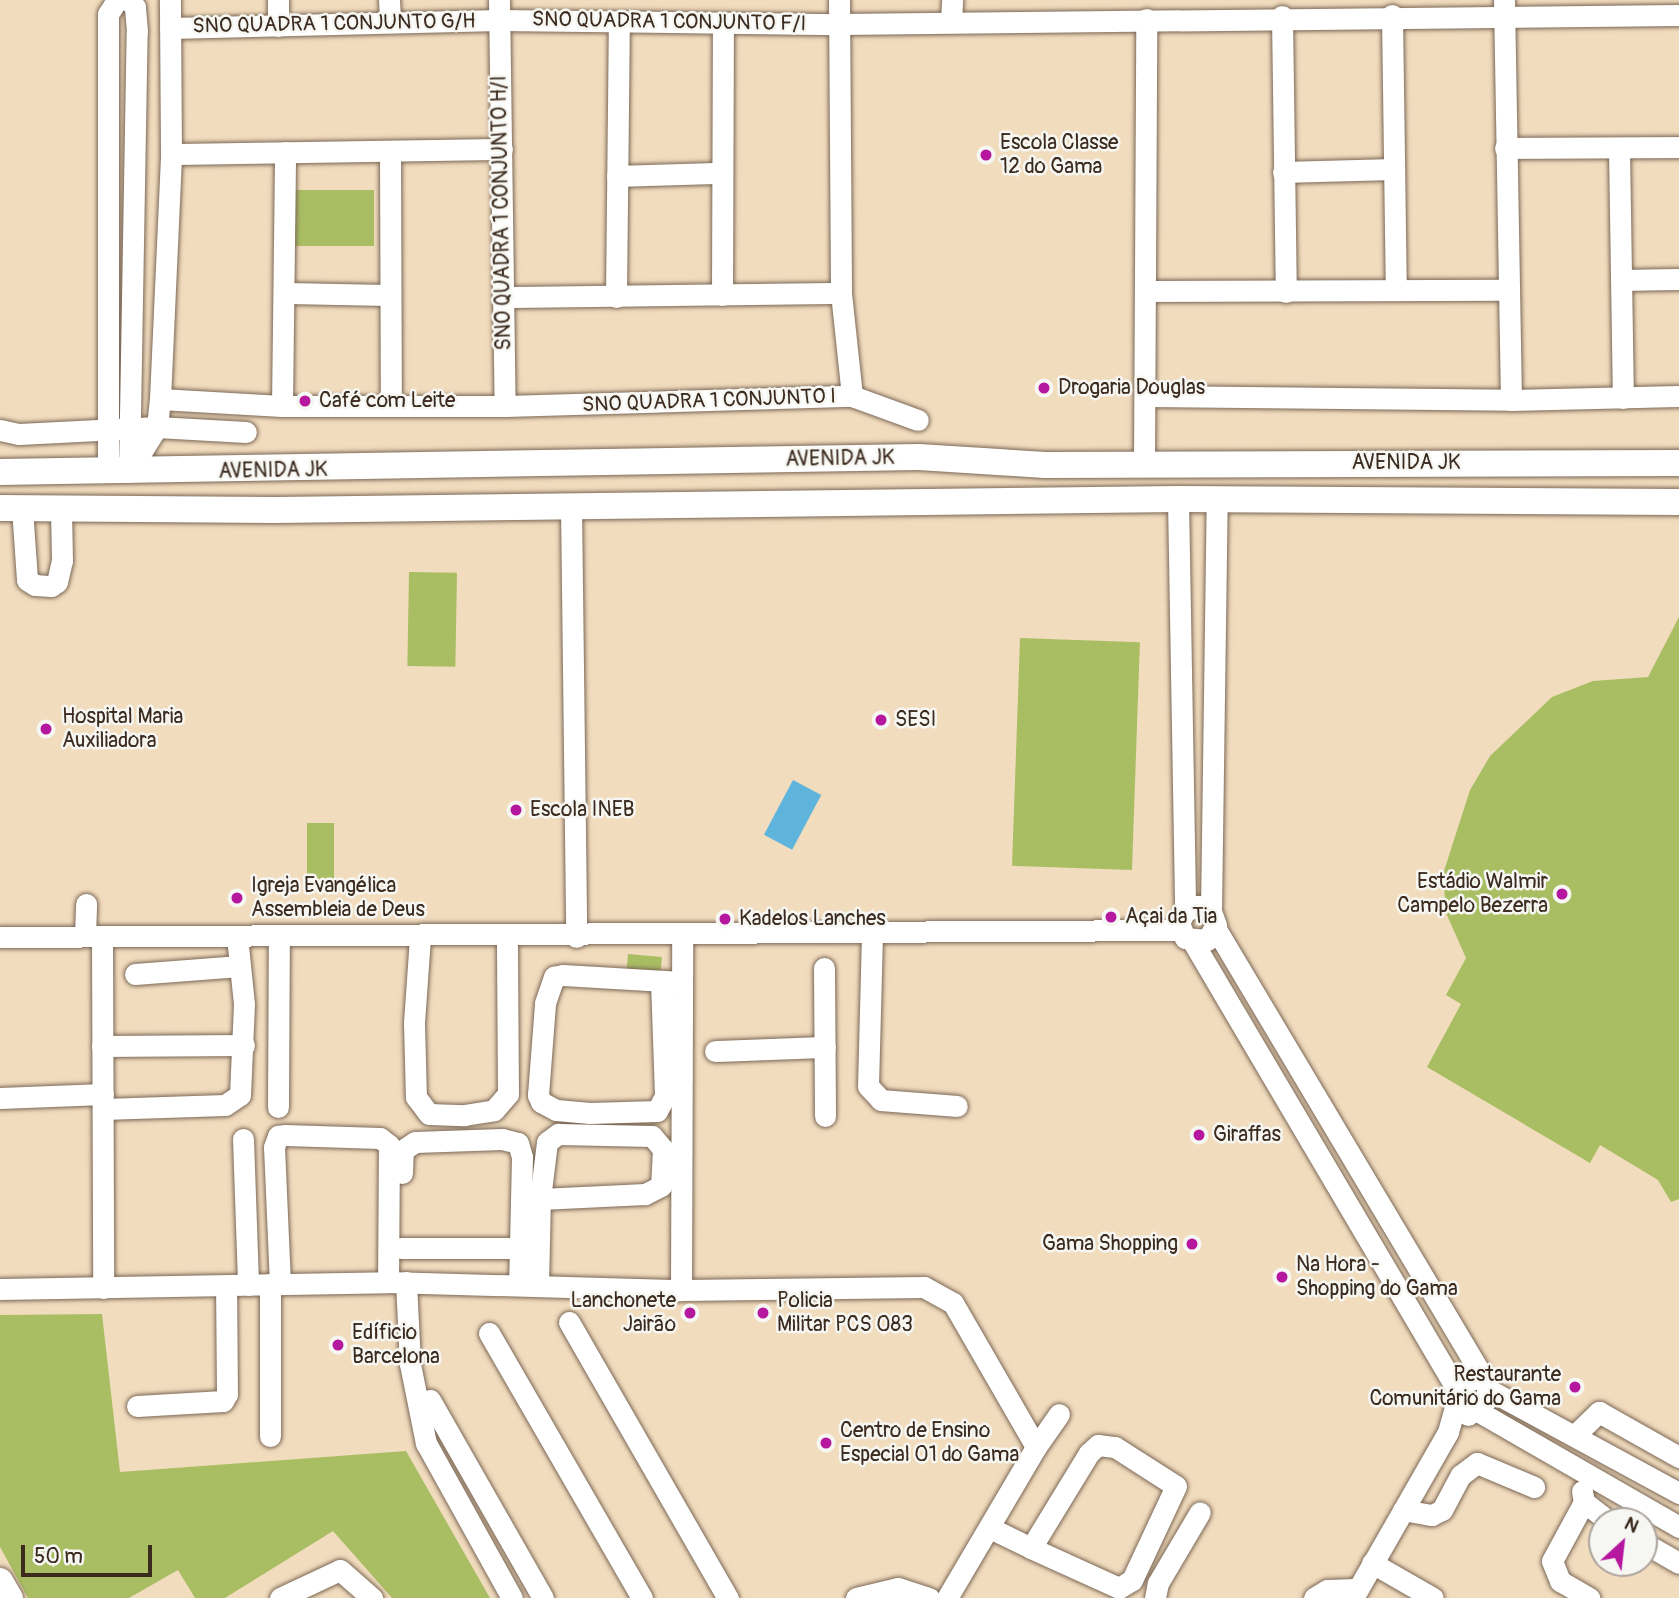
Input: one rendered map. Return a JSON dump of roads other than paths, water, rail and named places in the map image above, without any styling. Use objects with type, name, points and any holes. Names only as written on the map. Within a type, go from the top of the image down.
[{"type":"main road","name":"AVENIDA JK","points":[[0,472],[267,471],[919,457],[1045,465],[1626,461],[1679,463]]},
{"type":"main road","points":[[1626,461],[1615,480],[1630,505]]},
{"type":"main road","points":[[1541,463],[1550,469],[1557,482],[1542,502]]},
{"type":"main road","points":[[1045,465],[1031,477],[1030,483],[1048,502]]},
{"type":"main road","points":[[267,471],[284,480],[289,489],[287,500],[275,510]]},
{"type":"main road","name":"AVENIDA JK","points":[[11,508],[275,510],[1178,499],[1630,505],[1679,502]]},
{"type":"main road","points":[[0,1581],[10,1598]]},
{"type":"street","points":[[117,0],[108,14],[119,430]]},
{"type":"street","points":[[118,472],[137,32],[135,7],[129,0]]},
{"type":"street","points":[[118,472],[158,427],[171,154],[170,0]]},
{"type":"street","points":[[278,0],[278,26]]},
{"type":"street","points":[[389,0],[390,22]]},
{"type":"street","name":"SNO QUADRA 1 CONJUNTO I","points":[[160,399],[282,405],[505,406],[852,396],[841,293],[839,0]]},
{"type":"street","points":[[951,22],[952,0]]},
{"type":"street","name":"SNO QUADRA 1 CONJUNTO F/I","points":[[499,10],[619,22],[839,24],[951,22],[1057,10],[1146,19],[1171,9],[1282,16],[1620,7],[1679,15]]},
{"type":"street","points":[[1504,8],[1511,400]]},
{"type":"street","name":"SNO QUADRA 1 CONJUNTO G/H","points":[[170,28],[390,22],[499,10]]},
{"type":"street","name":"SNO QUADRA 1 CONJUNTO H/I","points":[[499,10],[505,406]]},
{"type":"street","points":[[1392,15],[1396,289]]},
{"type":"street","points":[[1282,16],[1286,292]]},
{"type":"street","points":[[1144,463],[1147,396],[1146,19]]},
{"type":"street","points":[[616,297],[619,22]]},
{"type":"street","points":[[722,295],[723,23]]},
{"type":"street","points":[[1505,148],[1679,147]]},
{"type":"street","points":[[1619,148],[1623,397]]},
{"type":"street","points":[[171,154],[502,149]]},
{"type":"street","points":[[390,150],[391,406]]},
{"type":"street","points":[[282,405],[285,152]]},
{"type":"street","points":[[1283,172],[1394,169]]},
{"type":"street","points":[[617,176],[721,173]]},
{"type":"street","points":[[1621,279],[1679,279]]},
{"type":"street","points":[[1147,291],[1508,289]]},
{"type":"street","points":[[285,293],[390,295]]},
{"type":"street","points":[[503,297],[841,293]]},
{"type":"street","points":[[852,396],[918,420]]},
{"type":"street","points":[[1147,396],[1511,400],[1679,396]]},
{"type":"street","points":[[0,430],[19,433],[158,427],[246,432]]},
{"type":"street","points":[[1178,499],[1186,928],[1459,1393],[1474,1409],[1643,1507]]},
{"type":"street","points":[[0,937],[576,937],[1186,928],[1207,940],[1213,920],[1216,501]]},
{"type":"street","points":[[570,505],[576,937]]},
{"type":"street","points":[[11,508],[27,580],[51,586],[57,582],[62,561],[61,509]]},
{"type":"street","points":[[1179,575],[1215,574]]},
{"type":"street","points":[[86,904],[94,936],[103,1046],[103,1288]]},
{"type":"street","points":[[1186,928],[1198,905],[1213,920],[1485,1385]]},
{"type":"street","points":[[872,934],[868,1086],[881,1100],[957,1106]]},
{"type":"street","points":[[0,1098],[232,1103],[242,1090],[244,1045],[237,936]]},
{"type":"street","points":[[278,1107],[279,936]]},
{"type":"street","points":[[671,981],[563,975],[549,981],[538,1095],[541,1102],[556,1110],[590,1113],[657,1111],[665,1096],[671,981],[682,936]]},
{"type":"street","points":[[420,937],[414,1023],[416,1097],[429,1114],[464,1115],[494,1110],[508,1094],[507,937]]},
{"type":"street","points":[[135,974],[240,966]]},
{"type":"street","points":[[824,968],[825,1116]]},
{"type":"street","points":[[671,981],[681,1290]]},
{"type":"street","points":[[103,1046],[244,1045]]},
{"type":"street","points":[[715,1051],[825,1047]]},
{"type":"street","points":[[528,1285],[543,1156],[547,1142],[553,1136],[643,1134],[661,1142],[663,1180],[658,1191],[540,1199]]},
{"type":"street","points":[[270,1436],[275,1284],[274,1147],[278,1136],[380,1138],[389,1146],[399,1282],[410,1364],[426,1443],[512,1598]]},
{"type":"street","points":[[243,1139],[248,1285]]},
{"type":"street","points":[[399,1282],[405,1146],[415,1142],[502,1139],[513,1140],[520,1148],[520,1248],[528,1285]]},
{"type":"street","points":[[401,1248],[520,1248]]},
{"type":"street","points":[[0,1289],[399,1282],[681,1290],[924,1287],[942,1293],[953,1303],[1036,1447]]},
{"type":"street","points":[[137,1406],[223,1401],[227,1394],[226,1287]]},
{"type":"street","points":[[569,1322],[727,1598]]},
{"type":"street","points":[[489,1333],[642,1598]]},
{"type":"street","points":[[1314,1598],[1326,1590],[1355,1595],[1448,1432],[1459,1393],[1466,1381],[1485,1385],[1673,1490],[1657,1507]]},
{"type":"street","points":[[1448,1432],[1474,1409],[1485,1385]]},
{"type":"street","points":[[430,1400],[543,1598]]},
{"type":"street","points":[[1576,1434],[1599,1412],[1679,1457]]},
{"type":"street","points":[[947,1598],[1036,1447],[1059,1415]]},
{"type":"street","points":[[990,1528],[1108,1587],[1127,1586],[1175,1494],[1175,1482],[1115,1447],[1098,1445],[1089,1453],[1031,1548]]},
{"type":"street","points":[[1403,1510],[1421,1515],[1442,1510],[1461,1475],[1477,1463],[1534,1487]]},
{"type":"street","points":[[1582,1472],[1584,1502],[1553,1555],[1552,1567],[1560,1581],[1590,1598]]},
{"type":"street","points":[[1584,1502],[1590,1507]]},
{"type":"street","points":[[1156,1598],[1158,1583],[1200,1512]]},
{"type":"street","points":[[1658,1515],[1679,1527]]},
{"type":"street","points":[[1658,1551],[1679,1563]]},
{"type":"street","points":[[1373,1563],[1433,1598]]},
{"type":"street","points":[[280,1598],[331,1571],[340,1570],[361,1595]]},
{"type":"street","points":[[856,1598],[895,1593],[929,1598]]},
{"type":"water","points":[[793,780],[821,795],[792,850],[764,835]]},
{"type":"place","name":"Escola Classe 12 do Gama","points":[[986,155]]},
{"type":"place","name":"Drogaria Douglas","points":[[1044,388]]},
{"type":"place","name":"Café com Leite","points":[[305,401]]},
{"type":"place","name":"SESI","points":[[881,720]]},
{"type":"place","name":"Hospital Maria Auxiliadora","points":[[46,729]]},
{"type":"place","name":"Escola INEB","points":[[516,810]]},
{"type":"place","name":"Estádio Walmir Campelo Bezerra","points":[[1562,894]]},
{"type":"place","name":"Igreja Evangélica Assembleia de Deus","points":[[237,898]]},
{"type":"place","name":"Açai da Tia","points":[[1111,917]]},
{"type":"place","name":"Kadelos Lanches","points":[[725,919]]},
{"type":"place","name":"Giraffas","points":[[1199,1135]]},
{"type":"place","name":"Gama Shopping","points":[[1192,1244]]},
{"type":"place","name":"Na Hora - Shopping do Gama","points":[[1282,1277]]},
{"type":"place","name":"Lanchonete Jairão","points":[[690,1313]]},
{"type":"place","name":"Policia Militar PCS 083","points":[[763,1313]]},
{"type":"place","name":"Edíficio Barcelona","points":[[338,1345]]},
{"type":"place","name":"Restaurante Comunitário do Gama","points":[[1575,1387]]},
{"type":"place","name":"Centro de Ensino Especial 01 do Gama","points":[[826,1443]]}]
